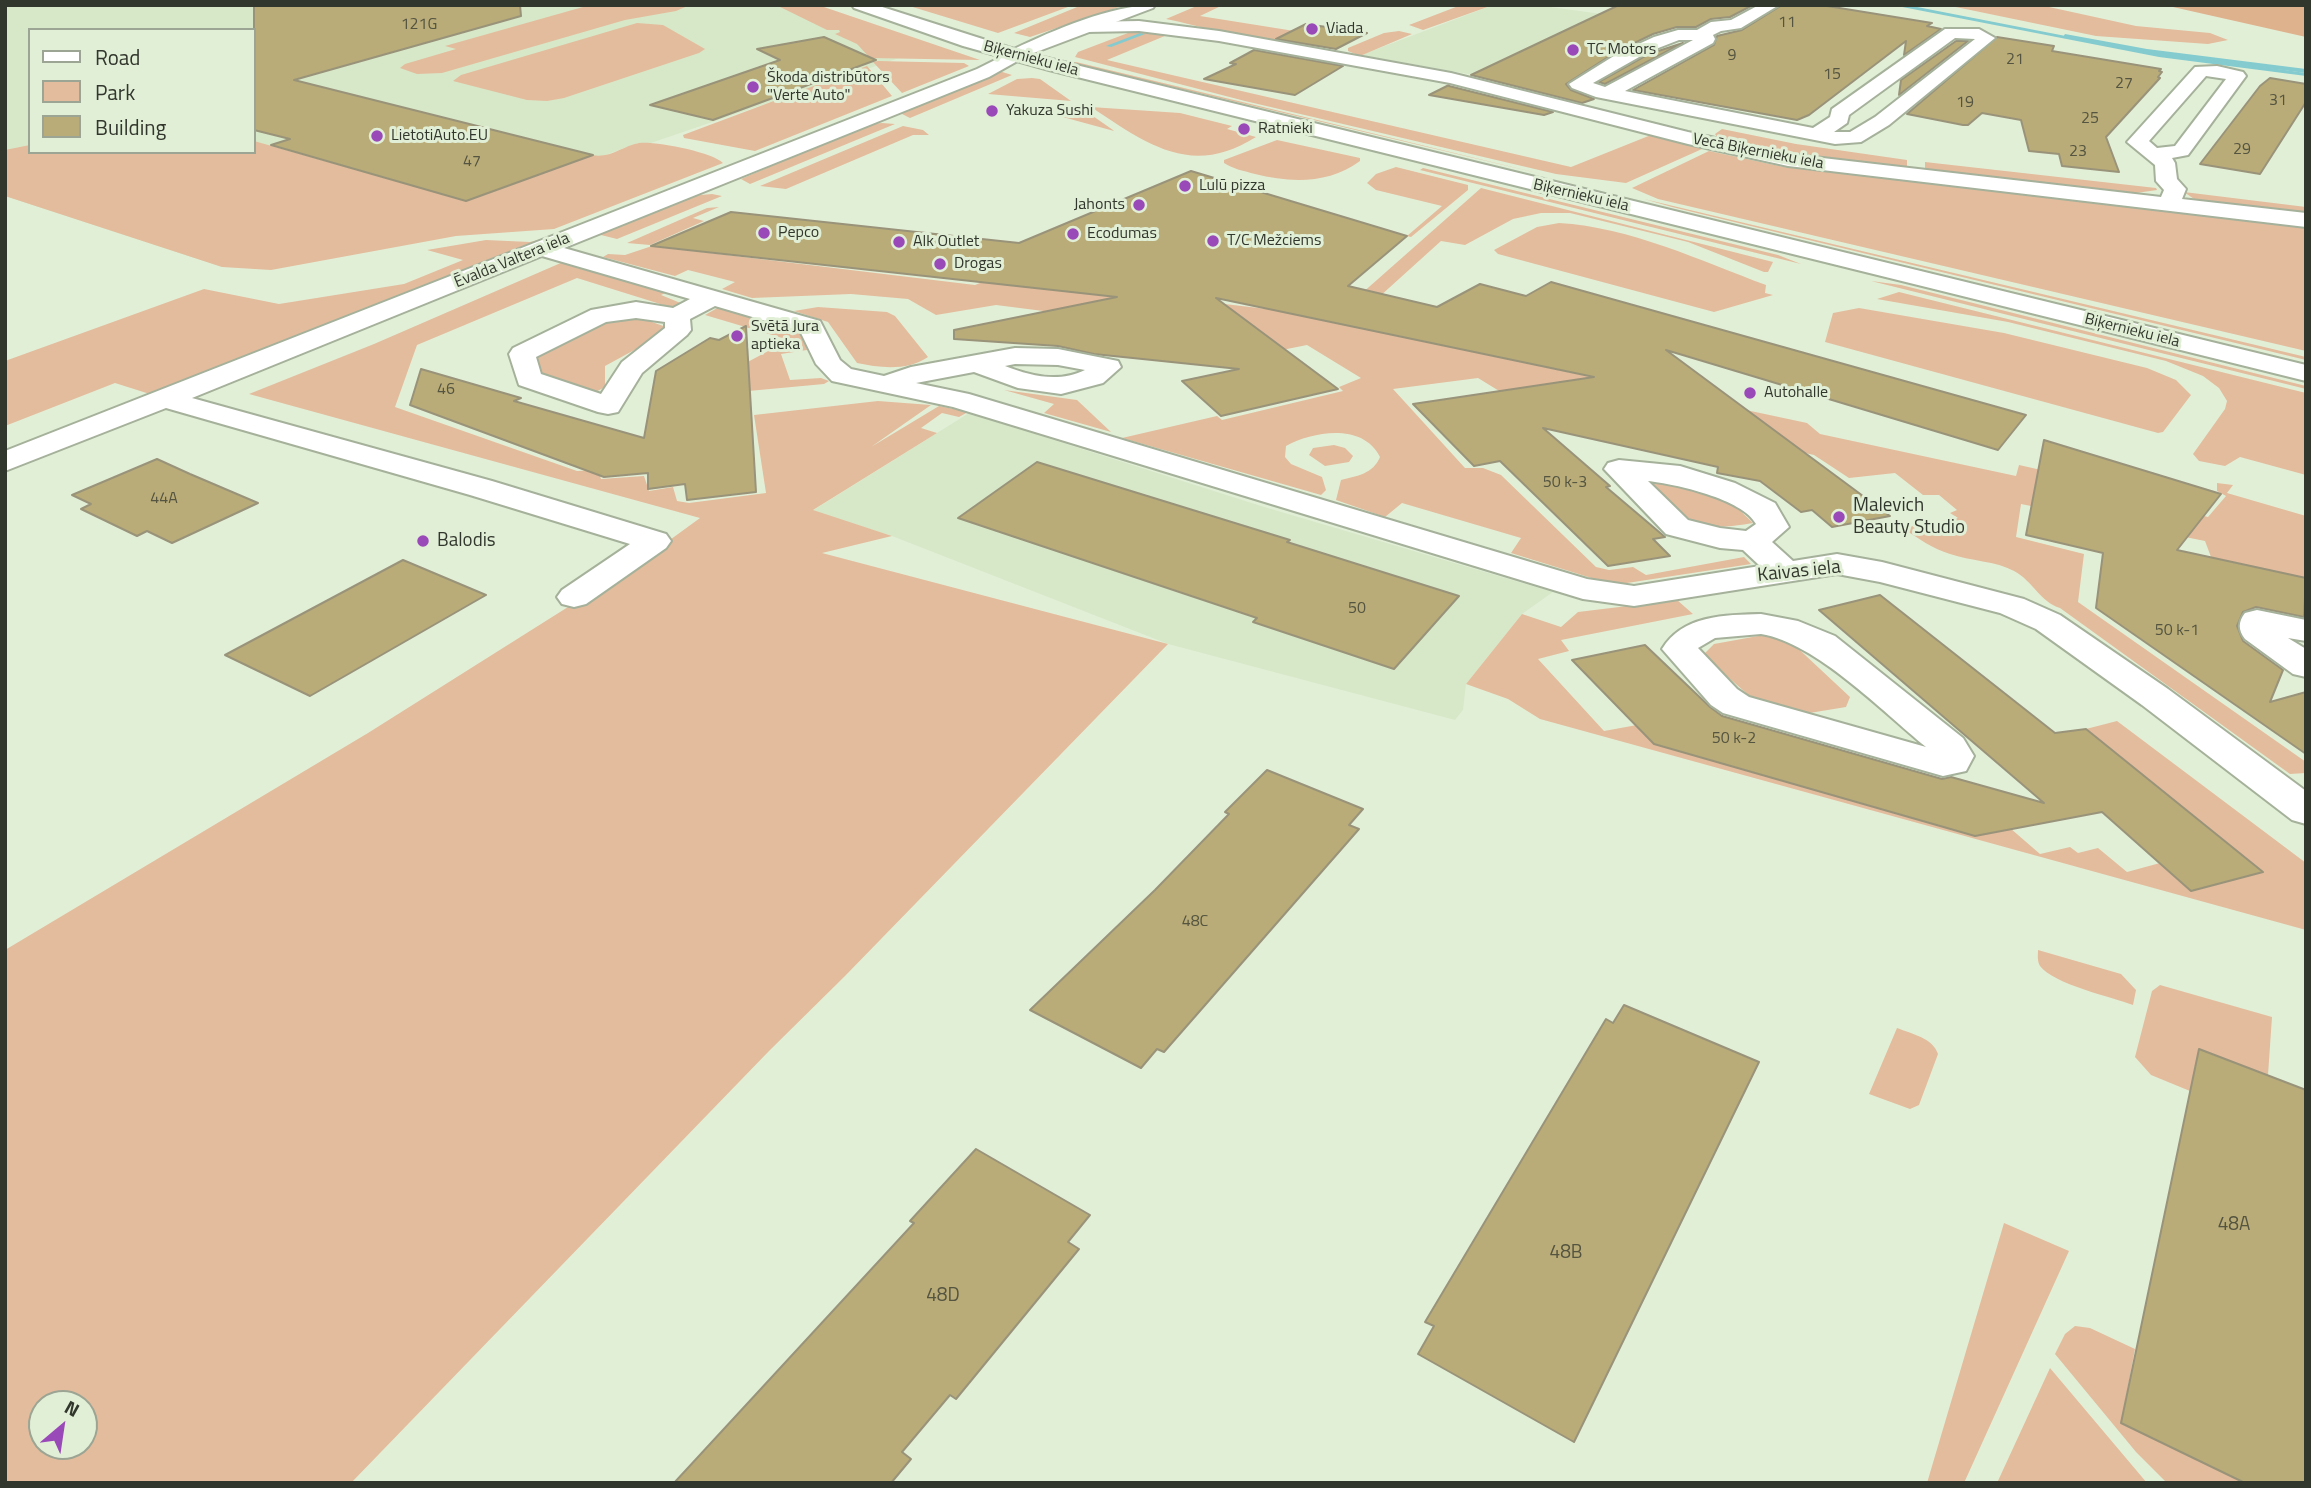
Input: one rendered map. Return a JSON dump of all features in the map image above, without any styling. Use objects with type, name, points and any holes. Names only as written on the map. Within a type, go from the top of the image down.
[{"type":"street","name":"Biķernieku iela","points":[[860,5],[1015,55],[1404,153],[2306,373]]},
{"type":"street","points":[[1700,35],[1717,26],[1735,25],[1771,5]]},
{"type":"street","name":"Ēvalda Valtera iela","points":[[5,462],[1003,64],[1031,46],[1141,8]]},
{"type":"street","name":"Vecā Biķernieku iela","points":[[1141,8],[1157,19],[1219,36]]},
{"type":"street","name":"Vecā Biķernieku iela","points":[[1087,27],[1139,26],[1219,36],[1451,78],[1788,160],[1842,168],[2171,194],[2306,220]]},
{"type":"street","points":[[1603,92],[1578,84],[1671,35],[1700,35],[1707,38],[1603,92],[1596,95],[1602,100],[1624,107],[1684,109],[1835,138],[1854,138],[1882,121],[1987,38],[1979,34],[1951,33],[1839,113],[1840,119],[1817,134]]},
{"type":"street","points":[[2155,154],[2180,151],[2236,76],[2217,71],[2201,71],[2137,142],[2165,163],[2171,194]]},
{"type":"street","points":[[1695,136],[1720,125],[1724,118]]},
{"type":"street","name":"Kaivas iela","points":[[542,249],[811,326],[829,364],[842,375],[959,400],[1583,589],[1634,596],[1837,564],[1881,572],[2012,606],[2048,622],[2155,697],[2303,807]]},
{"type":"street","points":[[677,316],[678,330],[632,368],[608,406],[529,379],[522,354],[600,315],[636,310],[677,316],[714,297]]},
{"type":"street","points":[[887,385],[911,375],[979,364]]},
{"type":"street","points":[[163,398],[655,541],[574,597]]},
{"type":"street","points":[[1752,541],[1784,571]]},
{"type":"street","points":[[1694,587],[1734,625],[1761,624],[1786,628],[1822,644],[1948,746],[1955,756],[1952,762],[1943,764],[1736,705],[1724,697],[1680,649],[1683,640],[1692,633],[1734,625]]},
{"type":"street","points":[[2306,631],[2256,620],[2257,632],[2306,666]]},
{"type":"shaded area","points":[[5,5],[806,5],[905,56],[651,143],[638,143],[600,157],[222,267],[5,196]]},
{"type":"shaded area","points":[[1493,5],[1536,5],[1675,24],[1552,89],[1361,55]]},
{"type":"shaded area","points":[[2164,5],[2306,5],[2306,37]]},
{"type":"shaded area","points":[[969,413],[1261,506],[1553,592],[1522,614],[1466,684],[1463,710],[1455,720],[1168,644],[892,536],[812,511]]},
{"type":"green space","points":[[590,5],[690,5],[676,11],[625,20],[442,73],[417,74],[400,68],[405,64],[456,49],[445,46]]},
{"type":"green space","points":[[776,5],[818,5],[980,60],[870,58],[857,44],[835,34],[840,32],[839,30],[827,30]]},
{"type":"green space","points":[[906,5],[1063,5],[1068,7],[998,33]]},
{"type":"green space","points":[[1082,5],[1125,5],[1030,37],[1014,33]]},
{"type":"green space","points":[[1199,5],[1223,5],[1200,16],[1332,37],[1330,44],[1316,47],[1297,46],[1250,39],[1166,19]]},
{"type":"green space","points":[[1461,5],[1493,5],[1423,30],[1409,25]]},
{"type":"green space","points":[[1946,5],[2040,5],[2136,26],[2210,33],[2228,40],[2208,44],[2096,36]]},
{"type":"green space","points":[[637,23],[663,25],[705,49],[564,98],[547,101],[527,100],[453,81],[461,75]]},
{"type":"green space","points":[[1141,28],[1172,33],[1107,60],[1571,167],[1651,135],[1702,149],[1626,183],[1556,174],[1245,101],[1075,57],[1078,52]]},
{"type":"green space","points":[[1399,31],[1412,34],[1360,56],[1348,51],[1348,48],[1384,33]]},
{"type":"green space","points":[[873,62],[964,63],[969,66],[902,93]]},
{"type":"green space","points":[[1076,62],[1550,176],[1072,63]]},
{"type":"green space","points":[[867,66],[892,96],[755,151],[684,138],[683,135]]},
{"type":"green space","points":[[999,71],[1012,75],[910,118],[900,113]]},
{"type":"green space","points":[[1017,79],[1040,79],[1071,101],[988,94]]},
{"type":"green space","points":[[1080,107],[1114,131],[1059,116],[1060,113]]},
{"type":"green space","points":[[1091,107],[1180,113],[1232,126],[1227,129],[1256,137],[1233,149],[1211,155],[1190,155],[1151,144]]},
{"type":"green space","points":[[870,124],[895,124],[750,184],[741,179]]},
{"type":"green space","points":[[903,126],[923,130],[929,135],[913,135],[786,189],[760,186]]},
{"type":"green space","points":[[1722,129],[1796,144],[1907,160],[1907,167],[1814,159],[1717,137],[1715,134]]},
{"type":"green space","points":[[1277,140],[1360,158],[1360,161],[1336,174],[1309,180],[1255,174],[1224,163],[1224,160]]},
{"type":"green space","points":[[256,142],[466,201],[592,155],[610,154],[639,143],[683,148],[708,155],[723,163],[554,229],[456,236],[271,270],[222,267],[5,196],[5,150],[28,145],[28,154],[256,154]]},
{"type":"green space","points":[[1709,151],[1784,167],[2306,227],[2306,351],[1658,199],[1632,188]]},
{"type":"green space","points":[[1925,162],[2157,190],[2136,193],[1944,175],[1925,168]]},
{"type":"green space","points":[[1396,167],[1468,185],[1468,190],[1411,237],[1407,236],[1442,206],[1376,190],[1367,183],[1376,174]]},
{"type":"green space","points":[[1423,168],[1778,255],[1801,264],[1420,170]]},
{"type":"green space","points":[[1481,188],[1773,262],[1768,272],[1764,272],[1688,242],[1570,213],[1541,213],[1513,219],[1465,245],[1441,241],[1348,325],[1807,423],[1820,434],[2016,476],[2019,465],[2108,485],[2179,510],[2208,517],[2226,496],[2217,491],[2217,483],[2233,485],[2227,493],[2306,516],[2306,578],[2211,557],[2205,541],[2021,504],[2016,537],[2084,554],[2078,602],[2306,762],[2306,773],[2290,774],[2047,601],[2021,575],[1999,565],[1944,552],[1902,528],[1958,518],[1950,513],[1957,510],[1939,495],[1923,495],[1895,473],[1849,478],[1814,455],[1574,401],[1522,405],[1478,378],[1393,389],[1465,468],[1483,468],[1501,475],[1596,567],[1609,570],[1633,567],[1646,575],[1744,557],[1751,564],[1614,585],[1511,553],[1521,538],[1402,503],[1385,517],[1336,500],[1341,480],[1369,471],[1380,457],[1372,446],[1350,435],[1324,434],[1286,446],[1285,457],[1291,464],[1322,477],[1326,490],[1321,495],[1122,438],[1217,416],[1222,420],[1343,391],[1339,387],[1361,378],[1307,345],[1272,352],[1232,335],[996,305],[936,315],[908,299],[851,294],[752,298],[722,289],[735,282],[688,270],[675,276],[603,257],[608,254],[625,255],[652,246],[975,285],[995,277],[1335,317]]},
{"type":"green space","points":[[2184,192],[2306,207],[2306,213],[2194,199]]},
{"type":"green space","points":[[690,196],[722,196],[617,239],[597,234]]},
{"type":"green space","points":[[1644,199],[2306,357],[2306,360],[1672,207]]},
{"type":"green space","points":[[719,207],[693,218],[704,221],[650,245],[627,243],[707,208]]},
{"type":"green space","points":[[1559,223],[1612,231],[1665,246],[1766,285],[1765,293],[1773,295],[1714,312],[1498,254],[1494,250],[1537,227]]},
{"type":"green space","points":[[560,234],[156,396],[115,383],[5,426],[5,361],[204,289],[279,304],[404,284],[463,260],[427,250],[486,240],[530,242]]},
{"type":"green space","points":[[563,262],[667,292],[661,295],[683,304],[673,308],[577,278],[417,345],[395,407],[577,471],[598,470],[601,479],[644,476],[649,491],[673,487],[677,501],[689,503],[766,493],[754,415],[878,401],[931,405],[871,447],[939,406],[968,412],[959,417],[942,413],[921,428],[937,433],[813,510],[892,536],[822,553],[1168,644],[351,1483],[5,1483],[5,950],[368,733],[641,561],[700,518],[249,394],[374,344]]},
{"type":"green space","points":[[1871,281],[1901,285],[2306,386],[2306,389]]},
{"type":"green space","points":[[1899,292],[2306,393],[2306,475],[2240,457],[2225,466],[2199,461],[2193,454],[2225,409],[2227,401],[2219,388],[2203,376],[2166,361],[2008,322],[1877,299]]},
{"type":"green space","points":[[719,307],[759,317],[803,334],[807,350],[781,354],[790,380],[821,378],[829,381],[824,384],[727,393],[725,374],[789,340],[705,315]]},
{"type":"green space","points":[[818,307],[887,312],[895,316],[928,357],[912,365],[903,366],[884,367],[857,363],[828,322],[794,311]]},
{"type":"green space","points":[[1859,308],[2004,333],[2147,368],[2176,380],[2191,395],[2163,432],[2158,433],[1825,342],[1833,313]]},
{"type":"green space","points":[[638,317],[666,327],[649,342],[605,366],[605,387],[592,394],[541,374],[532,354],[605,318]]},
{"type":"green space","points":[[1004,390],[1077,400],[1111,432],[1044,413],[1054,404]]},
{"type":"green space","points":[[1334,445],[1345,448],[1353,456],[1349,462],[1325,466],[1309,455],[1313,448]]},
{"type":"green space","points":[[1659,480],[1725,496],[1753,523],[1717,526],[1693,520],[1644,484]]},
{"type":"green space","points":[[1677,600],[1693,614],[1561,640],[1569,651],[1538,659],[1604,731],[1637,725],[1654,744],[1975,836],[2010,828],[2040,854],[2070,847],[2078,853],[2098,848],[2127,872],[2160,863],[2191,891],[2262,872],[2086,729],[2117,721],[2306,863],[2306,930],[1540,719],[1508,699],[1466,684],[1522,614],[1561,627],[1578,612]]},
{"type":"green space","points":[[1769,634],[1789,640],[1850,697],[1846,707],[1791,716],[1762,707],[1703,655],[1714,644]]},
{"type":"green space","points":[[2038,950],[2121,974],[2136,990],[2133,1005],[2057,979],[2040,966]]},
{"type":"green space","points":[[2160,985],[2272,1017],[2268,1075],[2199,1049],[2190,1091],[2151,1075],[2135,1057],[2152,991]]},
{"type":"green space","points":[[1897,1028],[1927,1040],[1938,1054],[1919,1105],[1910,1109],[1869,1094]]},
{"type":"green space","points":[[2004,1223],[2069,1251],[1964,1483],[1927,1483]]},
{"type":"green space","points":[[2075,1326],[2090,1328],[2135,1349],[2121,1423],[2245,1483],[2167,1483],[2136,1452],[2055,1354],[2065,1334]]},
{"type":"green space","points":[[2050,1368],[2147,1483],[1997,1483]]},
{"type":"water","points":[[1892,5],[1907,5],[2127,48],[2306,73],[2306,76],[2159,57]]},
{"type":"building","points":[[254,5],[520,5],[521,16],[294,80],[593,155],[466,201],[271,145],[290,139],[256,130]]},
{"type":"building","points":[[1619,5],[1753,5],[1730,17],[1711,19],[1696,27],[1677,27],[1653,34],[1616,52],[1566,84],[1571,90],[1594,99],[1582,103],[1471,75]]},
{"type":"building","points":[[1782,5],[1821,5],[1932,23],[1927,26],[1941,29],[1904,55],[1906,41],[1809,115],[1797,120],[1633,90],[1714,45],[1717,36],[1742,30]]},
{"type":"building","points":[[1306,24],[1367,33],[1336,49],[1276,39]]},
{"type":"building","name":"Škoda distribūtors \"Verte Auto\"","points":[[824,37],[876,60],[713,120],[650,105],[780,60],[757,49]]},
{"type":"building","points":[[1997,37],[2054,46],[2052,51],[2161,69],[2160,78],[2106,137],[2119,172],[2062,166],[2059,154],[2029,151],[2021,120],[1982,113],[1968,125],[1963,125],[1907,114]]},
{"type":"building","points":[[1956,41],[1968,41],[1899,95],[1901,80]]},
{"type":"building","points":[[1683,43],[1605,84],[1599,82],[1649,54]]},
{"type":"building","points":[[1254,50],[1343,66],[1295,95],[1204,79],[1236,64],[1230,63]]},
{"type":"building","points":[[2270,78],[2306,84],[2306,102],[2260,174],[2200,164],[2260,86]]},
{"type":"building","points":[[1449,85],[1553,112],[1544,115],[1429,95]]},
{"type":"building","points":[[1191,171],[1407,236],[1348,286],[1437,307],[1480,284],[1526,296],[1551,282],[2026,415],[1998,450],[1666,350],[1890,516],[1832,527],[1812,510],[1801,512],[1760,481],[1717,473],[1718,467],[1543,428],[1665,537],[1653,539],[1670,556],[1608,566],[1500,461],[1474,466],[1413,404],[1594,377],[1216,298],[1338,389],[1221,416],[1182,381],[1239,369],[1094,354],[1058,346],[954,339],[954,330],[1117,297],[651,246],[731,212],[1019,243]]},
{"type":"building","points":[[746,326],[756,492],[687,500],[685,484],[648,489],[648,473],[604,477],[410,405],[421,369],[521,398],[514,401],[644,438],[656,371],[710,338],[719,340]]},
{"type":"building","points":[[2044,440],[2221,494],[2177,550],[2306,578],[2304,617],[2256,607],[2243,612],[2237,626],[2243,641],[2283,670],[2270,702],[2306,692],[2306,754],[2096,608],[2103,553],[2026,535]]},
{"type":"building","points":[[157,459],[258,503],[172,543],[147,531],[137,536],[81,509],[91,504],[72,495]]},
{"type":"building","points":[[1037,462],[1290,540],[1287,542],[1459,596],[1394,669],[1253,622],[1257,618],[958,518]]},
{"type":"building","points":[[403,560],[486,595],[310,696],[225,655]]},
{"type":"building","points":[[1880,595],[2055,733],[2086,729],[2263,872],[2191,891],[2102,812],[1975,836],[1654,744],[1572,660],[1645,645],[1722,716],[1942,779],[1951,777],[2044,803],[1819,610]]},
{"type":"building","points":[[1267,770],[1363,809],[1349,825],[1359,829],[1164,1052],[1157,1049],[1141,1068],[1030,1010],[1155,890],[1229,814],[1225,812]]},
{"type":"building","points":[[1624,1005],[1759,1062],[1574,1442],[1418,1354],[1434,1326],[1425,1322],[1606,1019],[1613,1023]]},
{"type":"building","points":[[2199,1049],[2306,1090],[2306,1483],[2245,1483],[2121,1423]]},
{"type":"building","points":[[976,1149],[1090,1215],[1068,1242],[1079,1249],[956,1399],[950,1395],[902,1452],[911,1459],[891,1483],[674,1483],[914,1223],[910,1221]]},
{"type":"waterway","points":[[1109,46],[1142,34]]},
{"type":"waterway","points":[[2065,36],[2147,51],[2306,71]]},
{"type":"place","name":"Viada","points":[[1312,29]]},
{"type":"place","name":"TC Motors","points":[[1573,50]]},
{"type":"place","name":"Škoda distribūtors \"Verte Auto\"","points":[[753,87]]},
{"type":"place","name":"Yakuza Sushi","points":[[992,111]]},
{"type":"place","name":"Ratnieki","points":[[1244,129]]},
{"type":"place","name":"LietotiAuto.EU","points":[[377,136]]},
{"type":"place","name":"Lulū pizza","points":[[1185,186]]},
{"type":"place","name":"Jahonts","points":[[1139,205]]},
{"type":"place","name":"Pepco","points":[[764,233]]},
{"type":"place","name":"Ecodumas","points":[[1073,234]]},
{"type":"place","name":"T/C Mežciems","points":[[1213,241]]},
{"type":"place","name":"Alk Outlet","points":[[899,242]]},
{"type":"place","name":"Drogas","points":[[940,264]]},
{"type":"place","name":"Svētā Jura aptieka","points":[[737,336]]},
{"type":"place","name":"Autohalle","points":[[1750,393]]},
{"type":"place","name":"Malevich Beauty Studio","points":[[1839,517]]},
{"type":"place","name":"Balodis","points":[[423,541]]}]
